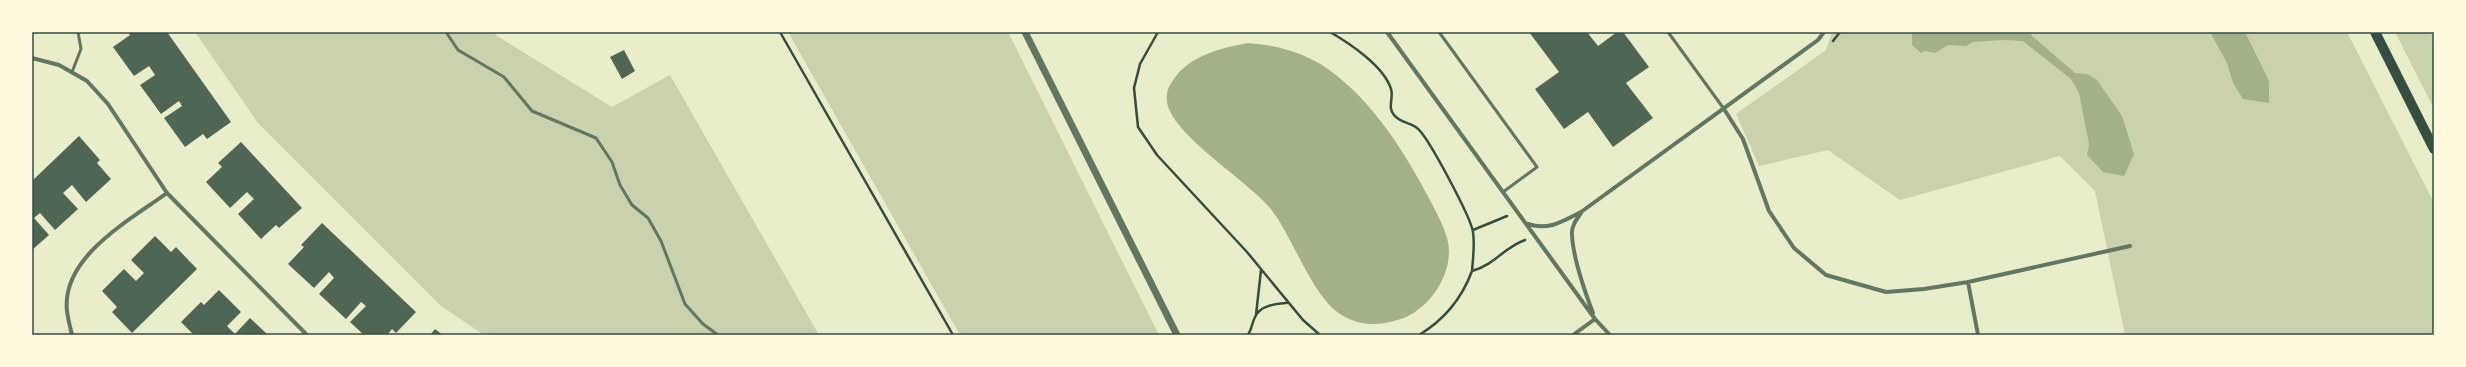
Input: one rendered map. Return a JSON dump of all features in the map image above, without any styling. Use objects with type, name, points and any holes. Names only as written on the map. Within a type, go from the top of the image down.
[{"type":"main road","points":[[2375,32],[2434,149]]},
{"type":"street","points":[[1025,32],[1177,335]]},
{"type":"street","points":[[1386,32],[1528,224],[1595,319],[1610,335]]},
{"type":"street","points":[[1528,224],[1540,228],[1553,226],[1581,212],[1818,40],[1824,32]]},
{"type":"street","points":[[32,58],[59,65],[87,81],[108,104],[167,193],[307,335]]},
{"type":"street","points":[[1724,108],[1743,139],[1769,211],[1794,248],[1826,275],[1886,292],[1924,289],[1968,282],[2130,246]]},
{"type":"street","points":[[72,335],[67,310],[68,294],[70,286],[81,264],[96,245],[167,193]]},
{"type":"street","points":[[1581,212],[1574,223],[1572,235],[1584,289],[1595,319]]},
{"type":"street","points":[[1968,282],[1978,335]]},
{"type":"street","points":[[1573,335],[1595,319]]},
{"type":"lane","points":[[72,72],[82,48],[78,32]]},
{"type":"lane","points":[[446,32],[458,50],[504,77],[532,111],[596,138],[612,162],[620,185],[632,205],[648,218],[661,242],[685,304],[703,324],[718,335]]},
{"type":"lane","points":[[1439,32],[1537,167],[1503,192]]},
{"type":"lane","points":[[1668,32],[1724,108]]},
{"type":"path","points":[[780,32],[953,335]]},
{"type":"path","points":[[1158,32],[1140,64],[1134,88],[1138,127],[1157,155],[1261,270],[1287,303],[1320,335]]},
{"type":"path","points":[[1330,32],[1363,55],[1388,82],[1392,92],[1390,107],[1392,113],[1397,119],[1417,128],[1428,143],[1441,163],[1473,230],[1472,271],[1465,290],[1454,305],[1419,335]]},
{"type":"path","points":[[1473,230],[1507,216]]},
{"type":"path","points":[[1472,271],[1492,264],[1515,244],[1530,238]]},
{"type":"path","points":[[1248,335],[1256,315],[1261,270]]},
{"type":"path","points":[[1256,315],[1267,307],[1287,303]]},
{"type":"shaded area","points":[[195,32],[494,32],[497,36],[612,107],[670,75],[819,335],[484,335],[441,306],[258,123]]},
{"type":"shaded area","points":[[788,32],[1008,32],[1159,335],[960,335]]},
{"type":"shaded area","points":[[1832,32],[2347,32],[2434,203],[2434,335],[2125,335],[2095,191],[2060,156],[1900,200],[1828,150],[1759,166],[1736,114],[1826,50]]},
{"type":"shaded area","points":[[1912,32],[2031,32],[2031,35],[2075,73],[2087,74],[2097,80],[2122,116],[2134,154],[2124,176],[2103,172],[2087,155],[2089,144],[2079,93],[2071,79],[2023,41],[2002,40],[1973,42],[1966,46],[1948,45],[1935,53],[1925,51],[1921,53],[1912,45]]},
{"type":"shaded area","points":[[2210,32],[2245,32],[2269,81],[2269,103],[2243,99],[2233,83],[2227,63]]},
{"type":"shaded area","points":[[2395,32],[2430,32],[2434,39],[2434,109]]},
{"type":"shaded area","points":[[1248,43],[1290,50],[1319,63],[1328,69],[1344,82],[1374,112],[1411,165],[1443,226],[1447,237],[1449,254],[1447,266],[1438,288],[1421,307],[1412,314],[1401,319],[1385,323],[1370,324],[1355,321],[1340,314],[1320,294],[1286,233],[1270,208],[1245,184],[1196,143],[1182,129],[1172,115],[1167,102],[1167,92],[1174,79],[1181,71],[1198,58],[1207,54],[1228,47]]},
{"type":"building","points":[[128,32],[167,32],[231,122],[207,139],[203,134],[185,147],[164,118],[182,106],[179,101],[161,114],[140,85],[155,75],[149,66],[134,76],[113,47],[130,35]]},
{"type":"building","points":[[1529,32],[1587,32],[1598,46],[1617,32],[1623,32],[1649,67],[1626,83],[1653,118],[1613,147],[1588,112],[1564,129],[1535,89],[1559,72]]},
{"type":"building","points":[[624,50],[635,71],[622,79],[610,57]]},
{"type":"building","points":[[79,136],[100,160],[97,163],[111,179],[86,202],[72,185],[63,193],[78,209],[55,230],[40,213],[34,218],[49,235],[32,250],[32,181]]},
{"type":"building","points":[[241,142],[302,208],[279,228],[276,225],[261,239],[238,214],[254,199],[247,192],[230,208],[206,182],[222,167],[218,163]]},
{"type":"building","points":[[322,223],[416,312],[396,333],[392,329],[387,335],[364,335],[350,322],[366,306],[361,302],[346,319],[319,294],[334,278],[329,272],[314,288],[288,264],[304,247],[301,245]]},
{"type":"building","points":[[155,236],[171,252],[176,247],[197,269],[132,333],[112,312],[117,307],[102,291],[124,269],[136,281],[144,273],[131,260]]},
{"type":"building","points":[[219,290],[241,312],[227,326],[235,334],[250,318],[268,335],[194,335],[181,322],[201,302],[204,305]]},
{"type":"building","points":[[435,329],[443,335],[430,335]]}]
